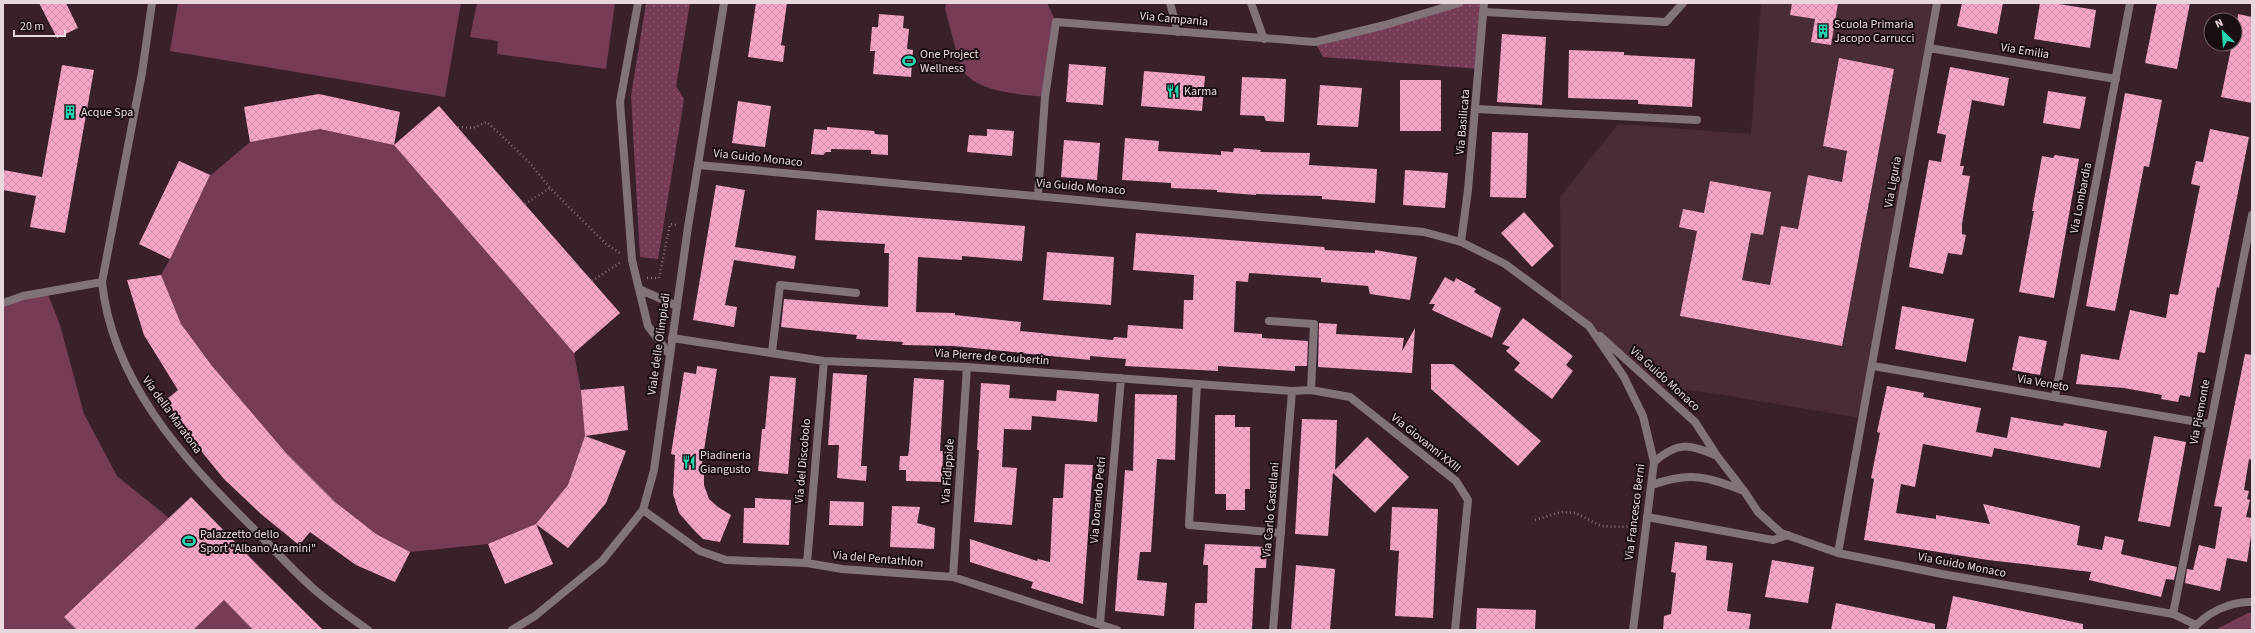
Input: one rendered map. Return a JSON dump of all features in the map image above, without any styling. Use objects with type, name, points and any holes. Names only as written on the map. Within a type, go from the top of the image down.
[{"type":"street","name":"Via della Maratona","points":[[152,3],[142,73],[102,282],[105,305],[114,340],[138,391],[208,483],[315,590],[368,630]]},
{"type":"street","points":[[638,3],[620,102],[632,260],[648,326],[670,355]]},
{"type":"street","name":"Viale delle Olimpiadi","points":[[512,630],[535,616],[602,561],[643,510],[654,470],[698,164],[724,3]]},
{"type":"street","points":[[1170,3],[1178,32]]},
{"type":"street","points":[[1251,3],[1264,39]]},
{"type":"street","name":"Via Campania","points":[[1038,195],[1045,97],[1056,22],[1314,42],[1385,25],[1459,3]]},
{"type":"street","name":"Via Basilicata","points":[[1461,242],[1476,109],[1484,3]]},
{"type":"street","points":[[1484,12],[1666,22],[1683,3]]},
{"type":"street","name":"Via Liguria","points":[[1838,553],[1873,366],[1937,3]]},
{"type":"street","name":"Via Lombardia","points":[[2055,397],[2130,3]]},
{"type":"street","name":"Via Emilia","points":[[1929,48],[2116,79]]},
{"type":"street","points":[[1476,109],[1697,120]]},
{"type":"street","name":"Via Guido Monaco","points":[[698,164],[1424,232],[1461,242]]},
{"type":"street","name":"Via Piemonte","points":[[2173,614],[2209,424],[2252,215]]},
{"type":"street","name":"Via Francesco Berni","points":[[1461,242],[1505,264],[1589,326],[1624,377],[1644,416],[1654,462],[1633,630]]},
{"type":"street","points":[[3,303],[23,296],[102,282]]},
{"type":"street","points":[[772,352],[780,285],[856,292]]},
{"type":"street","points":[[639,289],[677,306]]},
{"type":"street","points":[[1269,321],[1314,324],[1311,390]]},
{"type":"street","name":"Via Guido Monaco","points":[[1589,326],[1695,422],[1717,456],[1768,522],[1781,533],[1838,553],[1942,574],[2173,614],[2194,628]]},
{"type":"street","name":"Via Pierre de Coubertin","points":[[672,338],[824,361],[967,367],[1292,391],[1311,390]]},
{"type":"street","name":"Via del Discobolo","points":[[807,563],[824,361]]},
{"type":"street","name":"Via Veneto","points":[[1873,366],[2209,424]]},
{"type":"street","name":"Via Fidippide","points":[[953,577],[967,367]]},
{"type":"street","name":"Via Dorando Petri","points":[[1100,624],[1121,378]]},
{"type":"street","points":[[1197,384],[1189,525],[1281,533]]},
{"type":"street","name":"Via Giovanni XXIII","points":[[1311,390],[1350,397],[1456,481],[1468,500],[1455,630]]},
{"type":"street","name":"Via Carlo Castellani","points":[[1273,630],[1292,391]]},
{"type":"street","name":"Via Guido Monaco","points":[[1654,462],[1666,452],[1679,447],[1694,446],[1717,456]]},
{"type":"street","points":[[1652,485],[1666,480],[1696,475],[1744,491]]},
{"type":"street","name":"Via del Pentathlon","points":[[643,510],[700,552],[726,560],[807,563],[842,569],[953,577],[1117,630]]},
{"type":"street","points":[[1647,518],[1773,540],[1788,535]]},
{"type":"street","points":[[2194,628],[2214,612],[2244,602],[2252,602]]},
{"type":"path","points":[[458,127],[473,128],[487,122],[529,162],[550,188],[606,244],[622,255]]},
{"type":"path","points":[[525,204],[550,188]]},
{"type":"path","points":[[1535,520],[1560,512],[1576,513],[1601,526],[1626,527],[1647,518]]},
{"type":"shaded area","points":[[178,3],[461,3],[445,97],[170,51]]},
{"type":"shaded area","points":[[477,3],[615,3],[606,69],[497,54],[498,41],[470,37]]},
{"type":"shaded area","points":[[646,3],[690,3],[676,86],[684,99],[658,259],[640,257],[631,96]]},
{"type":"shaded area","points":[[946,3],[1047,3],[1056,22],[1045,97],[1000,91],[989,88],[969,77],[961,69],[945,9]]},
{"type":"shaded area","points":[[1459,3],[1484,3],[1480,69],[1323,57],[1315,42]]},
{"type":"shaded area","points":[[1761,3],[1937,3],[1861,418],[1711,393],[1655,386],[1561,307],[1560,197],[1618,124],[1751,134]]},
{"type":"shaded area","points":[[314,95],[320,128],[328,96],[400,112],[394,145],[439,106],[620,313],[574,353],[581,390],[624,386],[628,430],[586,436],[599,511],[568,548],[537,525],[553,564],[505,584],[488,544],[410,552],[395,582],[356,565],[310,532],[299,545],[224,479],[189,436],[165,400],[178,390],[144,335],[127,280],[161,275],[170,259],[139,244],[179,161],[211,175],[250,142],[244,107]]},
{"type":"shaded area","points":[[47,292],[60,325],[84,414],[117,476],[169,518],[191,497],[323,630],[3,630],[3,303]]},
{"type":"shaded area","points":[[2248,613],[2252,613],[2252,630],[2215,630]]},
{"type":"building","points":[[39,3],[66,3],[78,28],[57,38]]},
{"type":"building","points":[[756,3],[787,3],[781,45],[785,46],[783,62],[748,57]]},
{"type":"building","name":"Scuola Primaria Jacopo Carrucci","points":[[1792,3],[1838,3],[1831,45],[1811,42],[1815,19],[1790,15]]},
{"type":"building","points":[[1962,3],[2003,3],[1997,34],[1957,26]]},
{"type":"building","points":[[2040,3],[2053,3],[2096,10],[2090,48],[2034,39]]},
{"type":"building","points":[[2157,3],[2190,3],[2177,69],[2145,63]]},
{"type":"building","points":[[879,14],[904,16],[903,28],[909,29],[907,49],[913,50],[911,77],[873,74],[875,51],[870,51],[872,27],[878,27]]},
{"type":"building","points":[[2243,15],[2252,17],[2252,103],[2221,97],[2230,52],[2243,52]]},
{"type":"building","points":[[1502,34],[1546,37],[1542,105],[1497,102]]},
{"type":"building","points":[[1569,50],[1624,52],[1624,55],[1695,59],[1692,107],[1638,104],[1638,100],[1568,98]]},
{"type":"building","points":[[1839,58],[1894,69],[1842,346],[1680,316],[1697,231],[1679,227],[1683,209],[1704,213],[1710,181],[1771,192],[1763,235],[1751,233],[1742,280],[1770,285],[1781,226],[1798,229],[1808,175],[1842,182],[1847,151],[1823,146]]},
{"type":"building","points":[[1069,64],[1106,67],[1103,105],[1066,102]]},
{"type":"building","name":"Acque Spa","points":[[62,65],[94,70],[65,233],[30,227],[36,196],[3,190],[3,170],[42,177]]},
{"type":"building","points":[[1950,67],[2009,78],[2004,106],[1972,100],[1960,166],[1964,166],[1962,175],[1970,176],[1962,224],[1962,234],[1966,235],[1962,255],[1948,253],[1943,274],[1909,267],[1929,160],[1941,162],[1946,135],[1937,133]]},
{"type":"building","name":"Karma","points":[[1144,71],[1205,76],[1202,111],[1141,106]]},
{"type":"building","points":[[1242,77],[1286,79],[1284,122],[1266,121],[1264,116],[1240,115]]},
{"type":"building","points":[[1400,80],[1441,80],[1441,131],[1400,131]]},
{"type":"building","points":[[1320,85],[1362,88],[1358,127],[1317,125]]},
{"type":"building","points":[[2048,91],[2086,97],[2080,129],[2043,123]]},
{"type":"building","points":[[2125,93],[2162,100],[2149,167],[2144,166],[2115,311],[2086,306]]},
{"type":"building","points":[[319,94],[400,112],[394,145],[320,129],[250,142],[244,107]]},
{"type":"building","points":[[738,101],[771,106],[765,147],[732,143]]},
{"type":"building","points":[[439,106],[620,313],[574,353],[394,145]]},
{"type":"building","points":[[827,127],[874,131],[875,134],[888,135],[888,155],[871,154],[871,150],[831,149],[831,152],[826,152],[823,155],[811,154],[814,129],[827,130]]},
{"type":"building","points":[[987,129],[1014,131],[1012,156],[967,152],[969,135],[987,136]]},
{"type":"building","points":[[2210,129],[2249,137],[2219,288],[2217,287],[2205,353],[2198,352],[2190,397],[2180,395],[2178,402],[2161,399],[2162,395],[2124,388],[2076,384],[2081,354],[2119,360],[2130,310],[2166,318],[2170,294],[2178,295],[2200,186],[2191,184],[2196,161],[2203,162]]},
{"type":"building","points":[[1492,132],[1528,133],[1526,198],[1490,197]]},
{"type":"building","points":[[1125,138],[1159,141],[1158,151],[1221,155],[1221,151],[1233,152],[1234,148],[1261,150],[1260,152],[1310,153],[1309,165],[1377,169],[1375,203],[1322,199],[1322,196],[1256,195],[1217,192],[1217,190],[1171,188],[1171,183],[1122,180]]},
{"type":"building","points":[[1064,140],[1100,143],[1097,180],[1061,177]]},
{"type":"building","points":[[2055,155],[2079,159],[2054,298],[2019,292],[2034,211],[2032,211],[2042,156],[2053,158]]},
{"type":"building","points":[[179,161],[210,175],[170,259],[139,244]]},
{"type":"building","points":[[1405,170],[1448,173],[1445,208],[1403,205]]},
{"type":"building","points":[[716,185],[745,190],[735,247],[796,256],[794,269],[734,260],[725,305],[737,307],[734,327],[693,320]]},
{"type":"building","points":[[817,210],[1025,226],[1022,261],[962,256],[962,260],[918,257],[916,312],[955,313],[955,315],[1021,322],[1020,331],[1113,340],[1114,337],[1127,338],[1128,325],[1183,329],[1184,300],[1193,300],[1194,275],[1133,270],[1136,233],[1324,247],[1325,250],[1375,253],[1375,250],[1417,257],[1410,300],[1370,294],[1368,286],[1321,282],[1321,278],[1249,273],[1248,282],[1236,281],[1234,332],[1262,334],[1262,338],[1308,341],[1307,366],[1295,366],[1295,371],[1218,366],[1218,371],[1125,366],[1126,359],[1090,356],[1090,360],[954,346],[902,345],[903,342],[856,339],[857,335],[781,327],[784,299],[888,307],[889,253],[884,253],[885,244],[815,240]]},
{"type":"building","points":[[1524,212],[1554,246],[1532,267],[1501,233]]},
{"type":"building","points":[[1047,252],[1114,257],[1111,305],[1043,300]]},
{"type":"building","points":[[161,275],[181,324],[212,366],[286,453],[335,502],[376,534],[410,552],[395,582],[356,565],[310,532],[299,545],[261,514],[224,479],[189,436],[166,400],[178,390],[144,335],[127,280]]},
{"type":"building","points":[[1445,277],[1454,282],[1456,278],[1476,289],[1474,292],[1501,308],[1492,338],[1432,310],[1435,304],[1429,304]]},
{"type":"building","points":[[1902,306],[1974,319],[1966,362],[1895,349]]},
{"type":"building","points":[[1523,318],[1573,356],[1566,365],[1573,371],[1552,399],[1514,370],[1520,363],[1506,351],[1510,347],[1502,344]]},
{"type":"building","points":[[1319,323],[1337,324],[1336,334],[1404,338],[1402,351],[1415,328],[1412,373],[1318,367]]},
{"type":"building","points":[[2019,336],[2047,341],[2040,375],[2012,370]]},
{"type":"building","points":[[2245,354],[2252,355],[2252,460],[2249,459],[2244,490],[2249,491],[2247,499],[2250,500],[2246,517],[2252,518],[2252,529],[2247,562],[2227,558],[2220,591],[2185,583],[2187,569],[2193,570],[2199,545],[2215,549],[2222,507],[2214,506]]},
{"type":"building","points":[[1431,364],[1453,364],[1541,441],[1518,466],[1431,389]]},
{"type":"building","points":[[697,366],[717,369],[701,469],[704,470],[704,485],[709,499],[731,515],[720,542],[703,539],[693,529],[679,513],[673,494],[675,455],[671,454],[684,372],[696,374]]},
{"type":"building","points":[[833,373],[867,375],[861,466],[867,466],[866,481],[837,478],[839,445],[828,445]]},
{"type":"building","points":[[770,376],[796,378],[788,474],[758,471],[762,429],[765,429]]},
{"type":"building","points":[[914,378],[944,380],[940,451],[943,451],[942,482],[906,481],[906,470],[899,470],[900,456],[908,456],[909,450]]},
{"type":"building","points":[[981,383],[1010,385],[1009,398],[1056,401],[1057,390],[1099,394],[1097,422],[1032,416],[1031,430],[1004,429],[1002,467],[1017,468],[1012,525],[974,522],[979,450],[977,450]]},
{"type":"building","points":[[624,386],[628,430],[585,436],[581,390]]},
{"type":"building","points":[[1887,386],[1924,393],[1923,397],[1981,408],[1976,432],[2007,438],[2011,417],[2063,426],[2064,423],[2107,431],[2100,468],[1994,448],[1992,457],[1923,444],[1915,487],[1901,484],[1896,513],[1936,519],[1936,515],[1990,524],[1983,504],[2080,526],[2077,545],[2102,550],[2105,536],[2124,540],[2121,554],[2177,567],[2174,580],[2166,579],[2161,597],[2089,580],[2091,572],[1988,560],[1864,540],[1874,479],[1871,478],[1880,433],[1877,432]]},
{"type":"building","points":[[1135,394],[1177,395],[1175,460],[1157,459],[1151,552],[1140,552],[1137,580],[1167,583],[1164,616],[1115,611],[1125,470],[1133,471]]},
{"type":"building","points":[[1215,415],[1235,415],[1235,427],[1250,427],[1250,489],[1245,489],[1245,510],[1226,510],[1226,494],[1215,494]]},
{"type":"building","points":[[1302,419],[1337,420],[1335,470],[1367,437],[1409,477],[1375,513],[1333,473],[1328,536],[1295,534]]},
{"type":"building","points":[[585,436],[626,451],[606,503],[568,548],[536,524],[568,485]]},
{"type":"building","points":[[2154,436],[2186,442],[2170,527],[2138,521]]},
{"type":"building","points":[[1065,464],[1093,465],[1083,604],[1031,588],[1033,582],[970,562],[970,539],[1037,561],[1038,559],[1050,562],[1053,498],[1063,498]]},
{"type":"building","name":"Palazzetto dello Sport \"Albano Aramini\"","points":[[191,497],[323,630],[253,630],[224,600],[193,630],[77,630],[64,617]]},
{"type":"building","points":[[755,498],[791,500],[789,545],[743,543],[744,508],[755,508]]},
{"type":"building","points":[[830,501],[864,502],[863,526],[829,525]]},
{"type":"building","points":[[892,506],[920,507],[917,523],[935,528],[934,549],[890,547]]},
{"type":"building","points":[[1392,507],[1438,509],[1433,618],[1395,616],[1399,551],[1390,550]]},
{"type":"building","points":[[536,524],[553,564],[505,584],[488,544]]},
{"type":"building","points":[[1675,542],[1707,546],[1706,560],[1733,563],[1727,611],[1751,614],[1749,630],[1663,630],[1664,616],[1671,614],[1676,573],[1671,572]]},
{"type":"building","points":[[1205,544],[1267,547],[1266,568],[1255,568],[1252,630],[1194,629],[1195,603],[1207,603],[1208,565],[1203,565]]},
{"type":"building","points":[[1772,560],[1814,567],[1808,603],[1765,597]]},
{"type":"building","points":[[1296,565],[1335,569],[1330,630],[1291,630]]},
{"type":"building","points":[[1953,596],[2083,624],[2083,630],[1946,630]]},
{"type":"building","points":[[1836,603],[1935,624],[1935,630],[1831,630]]},
{"type":"building","points":[[1477,608],[1536,610],[1535,630],[1476,630]]},
{"type":"place","name":"Scuola Primaria Jacopo Carrucci","points":[[1823,31]]},
{"type":"place","name":"One Project Wellness","points":[[909,61]]},
{"type":"place","name":"Karma","points":[[1173,91]]},
{"type":"place","name":"Acque Spa","points":[[70,112]]},
{"type":"place","name":"Piadineria Giangusto","points":[[689,462]]},
{"type":"place","name":"Palazzetto dello Sport \"Albano Aramini\"","points":[[189,541]]}]
